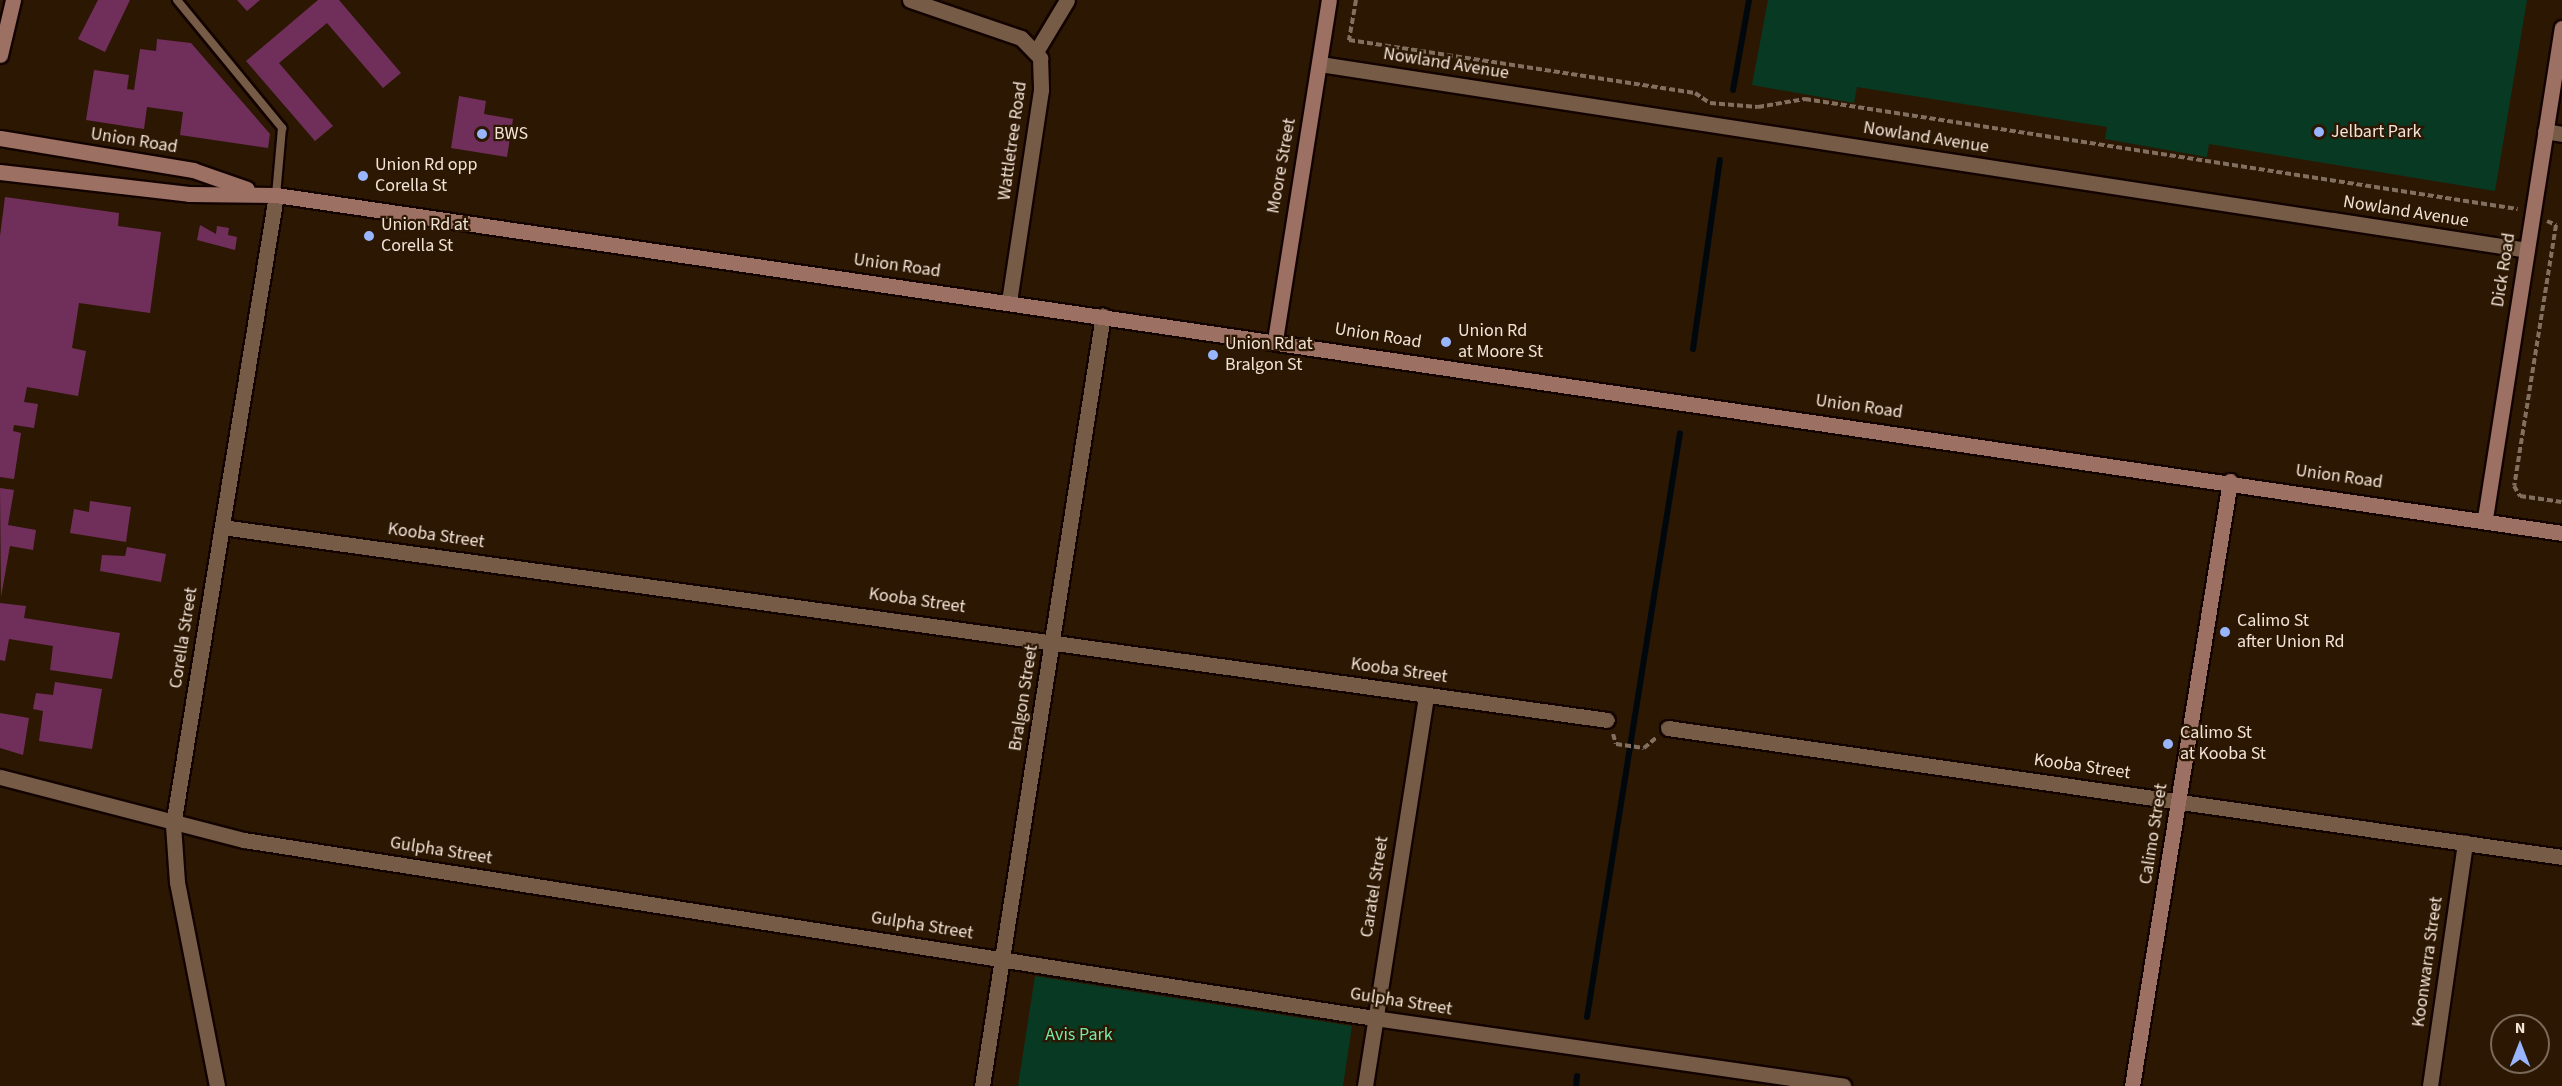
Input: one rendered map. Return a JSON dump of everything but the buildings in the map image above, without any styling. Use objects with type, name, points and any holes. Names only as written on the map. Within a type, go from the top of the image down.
[{"type":"main road","points":[[0,53],[13,0]]},
{"type":"main road","name":"Moore Street","points":[[1275,340],[1329,0]]},
{"type":"main road","name":"Dick Road","points":[[2485,518],[2562,28]]},
{"type":"main road","name":"Union Road","points":[[0,138],[193,170],[258,192],[276,195],[2485,518],[2562,533]]},
{"type":"main road","name":"Union Road","points":[[0,172],[189,194],[258,192]]},
{"type":"main road","name":"Calimo Street","points":[[2132,1086],[2180,801],[2230,481]]},
{"type":"street","points":[[910,0],[1009,33],[1037,50],[1067,0]]},
{"type":"street","name":"Wattletree Road","points":[[1009,302],[1041,90],[1037,50]]},
{"type":"street","name":"Nowland Avenue","points":[[1320,64],[2527,250]]},
{"type":"street","points":[[2545,131],[2562,134]]},
{"type":"street","name":"Corella Street","points":[[217,1086],[177,882],[173,825],[276,195]]},
{"type":"street","name":"Bralgon Street","points":[[982,1086],[1103,315]]},
{"type":"street","name":"Kooba Street","points":[[222,527],[1053,639],[1607,720]]},
{"type":"street","name":"Caratel Street","points":[[1365,1086],[1426,694]]},
{"type":"street","name":"Kooba Street","points":[[1668,728],[2562,857]]},
{"type":"street","name":"Gulpha Street","points":[[0,777],[173,825],[244,840],[1771,1081],[1843,1086]]},
{"type":"street","name":"Koonwarra Street","points":[[2430,1086],[2465,843]]},
{"type":"lane","points":[[177,0],[282,128],[276,195]]},
{"type":"path","points":[[1622,745],[1641,747]]},
{"type":"green space","name":"Jelbart Park","points":[[1768,0],[2527,0],[2495,191],[2209,144],[2207,157],[2105,139],[2107,127],[1857,87],[1854,103],[1752,85]]},
{"type":"green space","name":"Avis Park","points":[[1035,976],[1352,1026],[1343,1086],[1018,1086]]},
{"type":"waterway","points":[[1733,90],[1749,0]]},
{"type":"waterway","points":[[1693,349],[1720,160]]},
{"type":"waterway","points":[[1587,1017],[1680,433]]},
{"type":"waterway","points":[[1576,1086],[1577,1076]]},
{"type":"place","name":"Jelbart Park","points":[[2319,132]]},
{"type":"place","name":"BWS","points":[[482,134]]},
{"type":"place","name":"Union Rd opp Corella St","points":[[363,176]]},
{"type":"place","name":"Union Rd at Corella St","points":[[369,236]]},
{"type":"place","name":"Union Rd at Moore St","points":[[1446,342]]},
{"type":"place","name":"Union Rd at Bralgon St","points":[[1213,355]]},
{"type":"place","name":"Calimo St after Union Rd","points":[[2225,632]]},
{"type":"place","name":"Calimo St at Kooba St","points":[[2168,744]]}]
